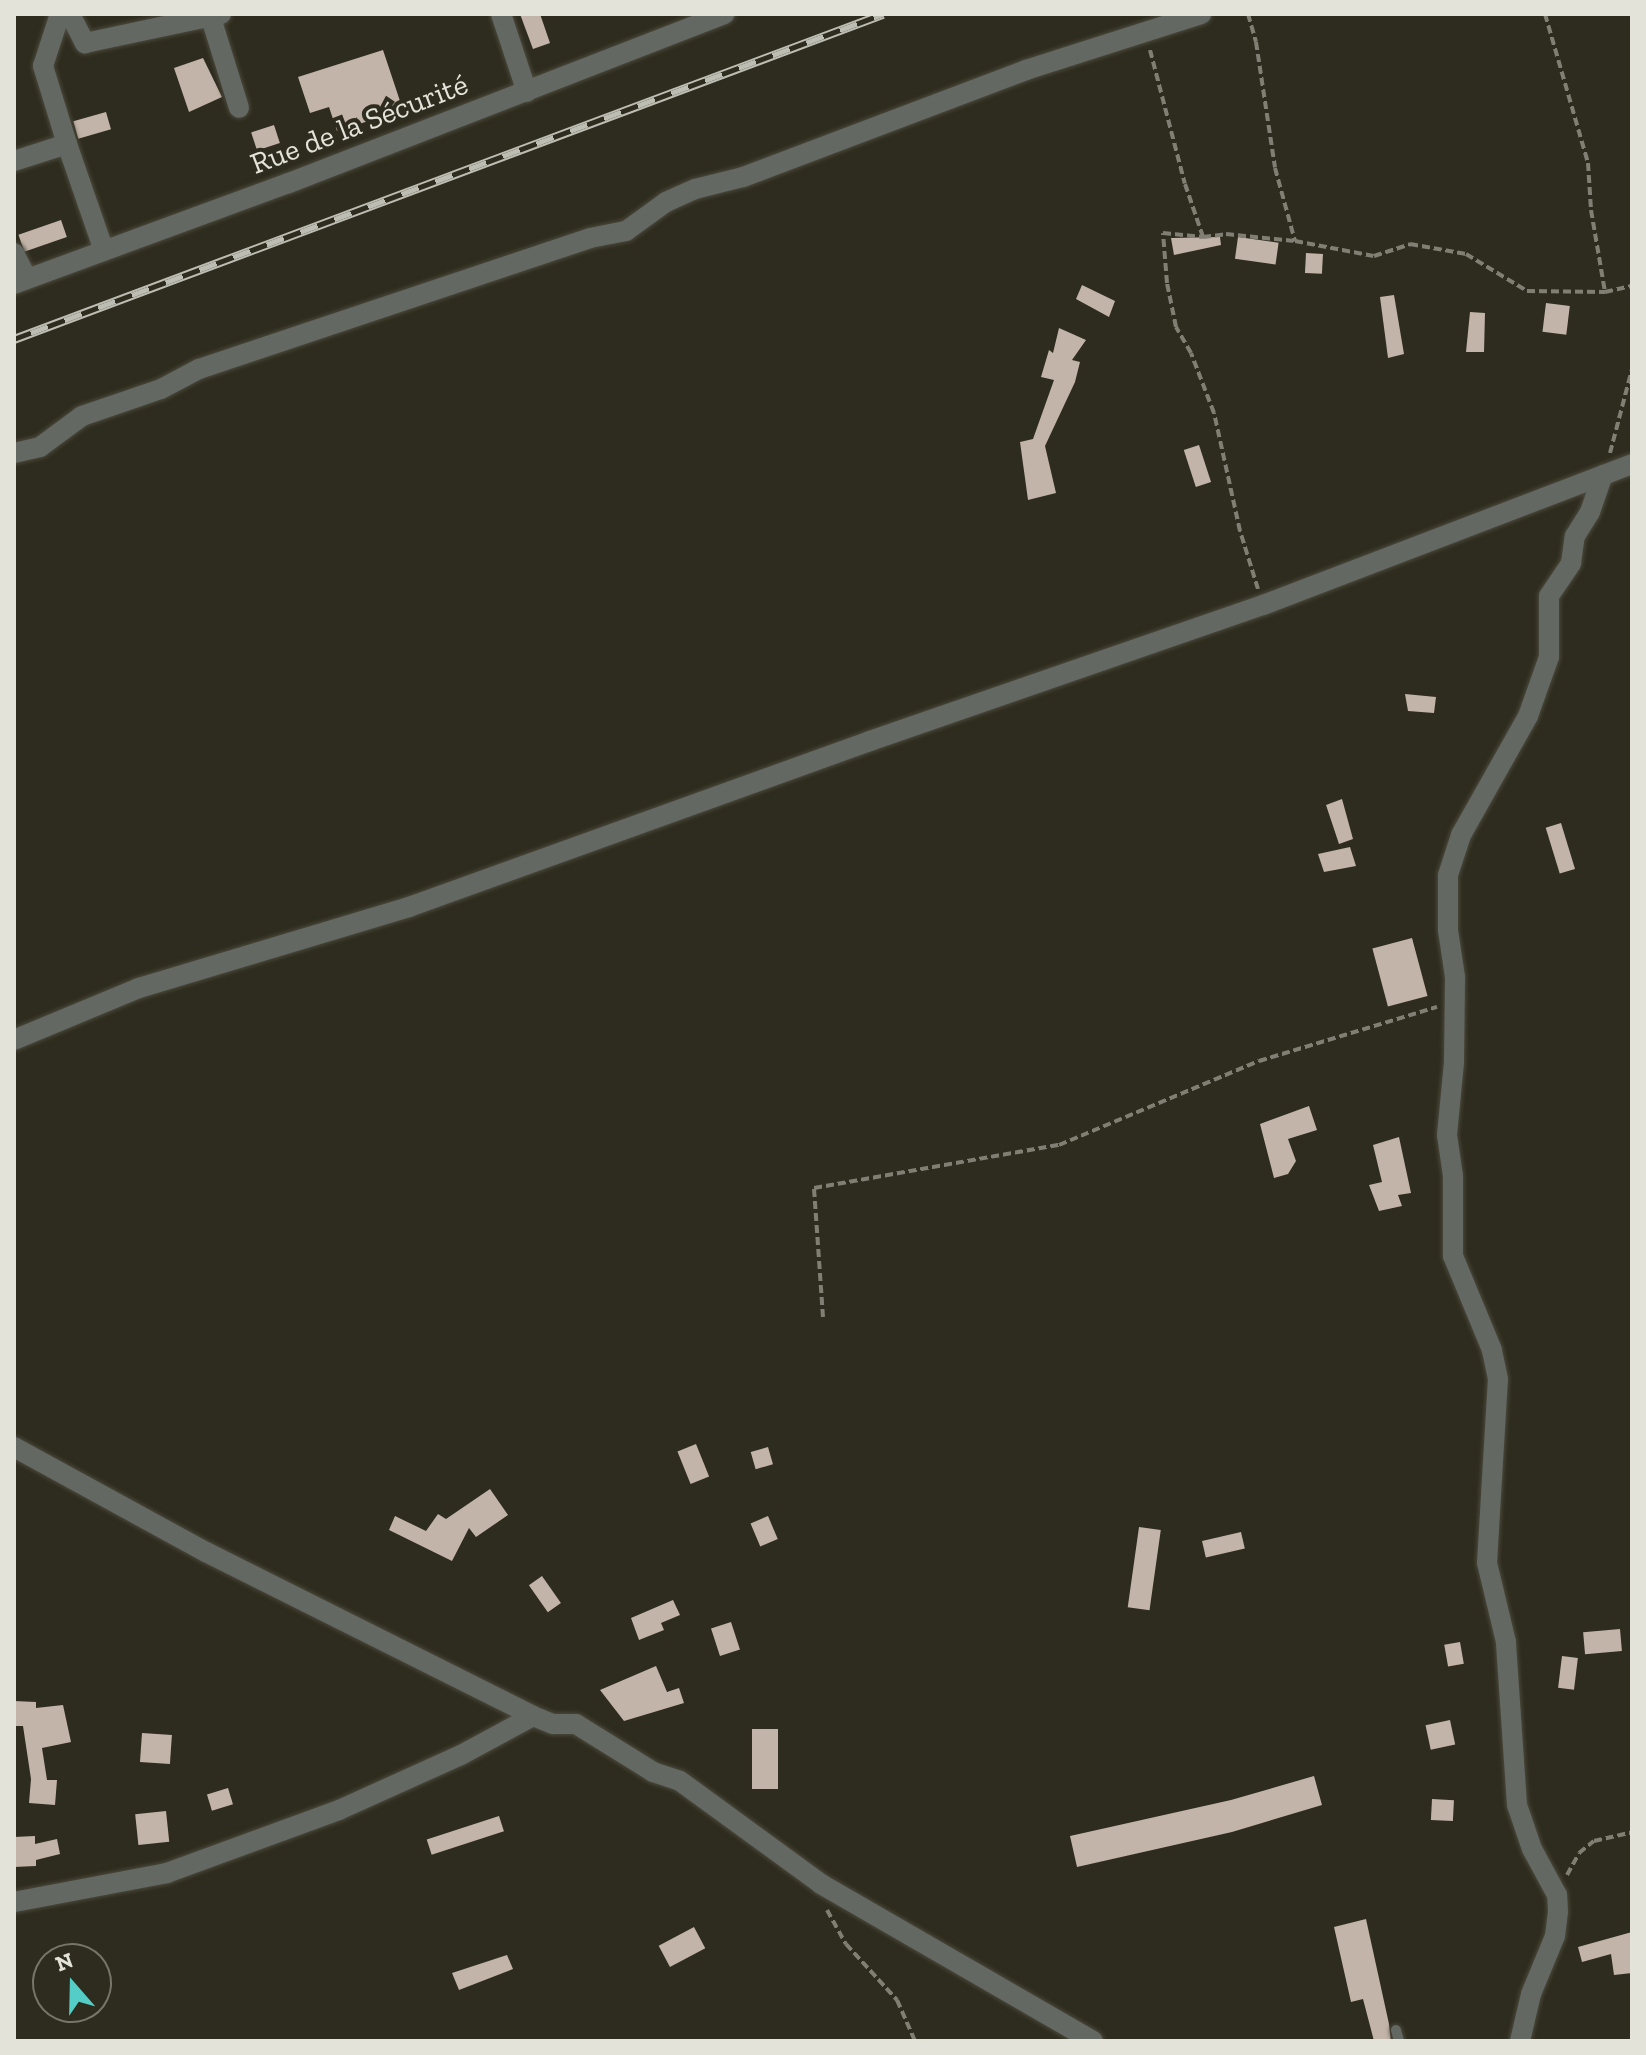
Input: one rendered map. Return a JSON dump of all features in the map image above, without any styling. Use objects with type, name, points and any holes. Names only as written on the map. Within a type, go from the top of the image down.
[{"type":"street","points":[[60,14],[43,66],[104,251]]},
{"type":"street","points":[[70,14],[85,43],[215,15],[239,108]]},
{"type":"street","points":[[501,14],[527,92]]},
{"type":"street","name":"Rue de la Sécurité","points":[[21,281],[527,92],[724,14]]},
{"type":"street","points":[[14,453],[40,447],[82,416],[161,389],[199,369],[530,258],[626,231],[666,202],[695,189],[743,177],[1026,70],[1201,14]]},
{"type":"street","points":[[14,161],[67,144]]},
{"type":"street","points":[[14,253],[21,281]]},
{"type":"street","points":[[14,1040],[139,988],[409,907],[870,741],[1263,605],[1632,464]]},
{"type":"street","points":[[1520,2041],[1531,1994],[1555,1936],[1557,1895],[1532,1849],[1517,1805],[1506,1642],[1487,1563],[1498,1379],[1492,1350],[1453,1256],[1453,1176],[1447,1135],[1454,1062],[1455,1002],[1447,910],[1452,855],[1528,716],[1549,657],[1549,596],[1571,563],[1575,536],[1590,512],[1603,475]]},
{"type":"street","points":[[14,1447],[206,1552],[533,1716],[553,1724],[576,1724],[653,1772],[680,1781],[821,1884],[1093,2041]]},
{"type":"street","points":[[14,1902],[167,1873],[339,1810],[461,1755],[533,1716]]},
{"type":"path","points":[[1248,14],[1256,42],[1275,168],[1295,241]]},
{"type":"path","points":[[1545,14],[1588,163],[1591,210],[1605,292]]},
{"type":"path","points":[[1146,32],[1185,184],[1203,237]]},
{"type":"path","points":[[1263,605],[1240,531],[1214,413],[1191,353],[1176,327],[1167,283],[1163,233],[1203,237],[1226,234],[1295,241],[1374,256],[1410,244],[1466,254],[1527,291],[1605,292],[1632,286]]},
{"type":"path","points":[[1603,475],[1632,369]]},
{"type":"path","points":[[823,1317],[814,1188],[1059,1145],[1259,1061],[1455,1002]]},
{"type":"path","points":[[1557,1895],[1579,1853],[1594,1841],[1632,1832]]},
{"type":"path","points":[[821,1884],[828,1912],[846,1944],[897,2000],[915,2041]]},
{"type":"building","points":[[520,14],[540,14],[550,43],[533,49]]},
{"type":"building","points":[[383,50],[403,110],[337,131],[329,107],[310,113],[298,77]]},
{"type":"building","points":[[203,58],[222,97],[189,112],[174,68]]},
{"type":"building","points":[[106,112],[111,129],[78,139],[73,121]]},
{"type":"building","points":[[274,125],[280,143],[257,150],[251,132]]},
{"type":"building","points":[[61,220],[67,237],[24,252],[18,235]]},
{"type":"building","points":[[1220,237],[1221,245],[1174,255],[1171,238]]},
{"type":"building","points":[[1238,237],[1279,243],[1276,264],[1235,259]]},
{"type":"building","points":[[1306,253],[1323,254],[1322,274],[1305,273]]},
{"type":"building","points":[[1082,285],[1115,301],[1109,317],[1076,299]]},
{"type":"building","points":[[1394,295],[1404,354],[1388,358],[1380,297]]},
{"type":"building","points":[[1546,303],[1570,306],[1566,335],[1542,332]]},
{"type":"building","points":[[1470,312],[1485,313],[1484,352],[1466,352]]},
{"type":"building","points":[[1059,328],[1086,340],[1072,360],[1080,362],[1075,382],[1045,446],[1056,493],[1028,500],[1020,442],[1033,439],[1054,380],[1041,377],[1049,350],[1053,353]]},
{"type":"building","points":[[1199,445],[1211,482],[1196,487],[1184,450]]},
{"type":"building","points":[[1405,694],[1436,697],[1434,713],[1408,711]]},
{"type":"building","points":[[1342,799],[1353,839],[1339,844],[1326,805]]},
{"type":"building","points":[[1561,823],[1575,869],[1560,874],[1546,828]]},
{"type":"building","points":[[1350,847],[1356,866],[1324,872],[1318,854]]},
{"type":"building","points":[[1412,938],[1428,996],[1388,1007],[1372,949]]},
{"type":"building","points":[[1309,1106],[1317,1130],[1288,1139],[1296,1161],[1288,1174],[1274,1178],[1260,1124]]},
{"type":"building","points":[[1399,1137],[1411,1193],[1398,1195],[1402,1206],[1379,1211],[1369,1185],[1382,1182],[1373,1145]]},
{"type":"building","points":[[696,1444],[709,1476],[691,1484],[677,1451]]},
{"type":"building","points":[[768,1447],[773,1464],[756,1469],[751,1452]]},
{"type":"building","points":[[490,1489],[508,1515],[476,1537],[469,1528],[452,1561],[389,1530],[395,1516],[426,1531],[438,1514],[446,1519]]},
{"type":"building","points":[[768,1516],[778,1539],[760,1546],[751,1523]]},
{"type":"building","points":[[1139,1527],[1161,1530],[1150,1610],[1128,1607]]},
{"type":"building","points":[[1241,1532],[1245,1549],[1206,1558],[1202,1541]]},
{"type":"building","points":[[542,1576],[561,1603],[548,1612],[529,1585]]},
{"type":"building","points":[[673,1600],[680,1615],[661,1623],[664,1630],[639,1640],[631,1618]]},
{"type":"building","points":[[731,1622],[740,1650],[720,1656],[711,1628]]},
{"type":"building","points":[[1620,1629],[1622,1651],[1585,1654],[1583,1632]]},
{"type":"building","points":[[1460,1642],[1464,1664],[1448,1666],[1444,1645]]},
{"type":"building","points":[[1562,1656],[1578,1658],[1574,1690],[1558,1688]]},
{"type":"building","points":[[656,1666],[667,1692],[679,1688],[684,1703],[624,1721],[600,1690]]},
{"type":"building","points":[[14,1701],[36,1702],[36,1708],[63,1705],[71,1742],[42,1748],[47,1780],[57,1780],[55,1805],[29,1803],[31,1779],[23,1726],[14,1726]]},
{"type":"building","points":[[1450,1720],[1455,1744],[1431,1750],[1426,1725]]},
{"type":"building","points":[[752,1729],[778,1729],[778,1789],[752,1789]]},
{"type":"building","points":[[142,1733],[172,1735],[170,1764],[140,1762]]},
{"type":"building","points":[[1314,1776],[1322,1805],[1232,1832],[1077,1867],[1070,1836],[1231,1800]]},
{"type":"building","points":[[228,1788],[233,1804],[212,1811],[207,1794]]},
{"type":"building","points":[[1432,1799],[1454,1800],[1453,1821],[1431,1820]]},
{"type":"building","points":[[166,1811],[169,1842],[138,1845],[135,1814]]},
{"type":"building","points":[[499,1816],[504,1831],[432,1855],[427,1839]]},
{"type":"building","points":[[35,1836],[35,1844],[57,1839],[60,1854],[36,1860],[36,1866],[14,1867],[14,1837]]},
{"type":"building","points":[[1366,1919],[1391,2041],[1374,2041],[1363,1999],[1351,2002],[1334,1927]]},
{"type":"building","points":[[694,1927],[705,1948],[670,1967],[659,1946]]},
{"type":"building","points":[[1632,1932],[1632,1973],[1614,1975],[1611,1954],[1582,1962],[1578,1947]]},
{"type":"building","points":[[507,1955],[513,1969],[459,1990],[452,1973]]},
{"type":"railway","points":[[14,339],[883,14]]}]
